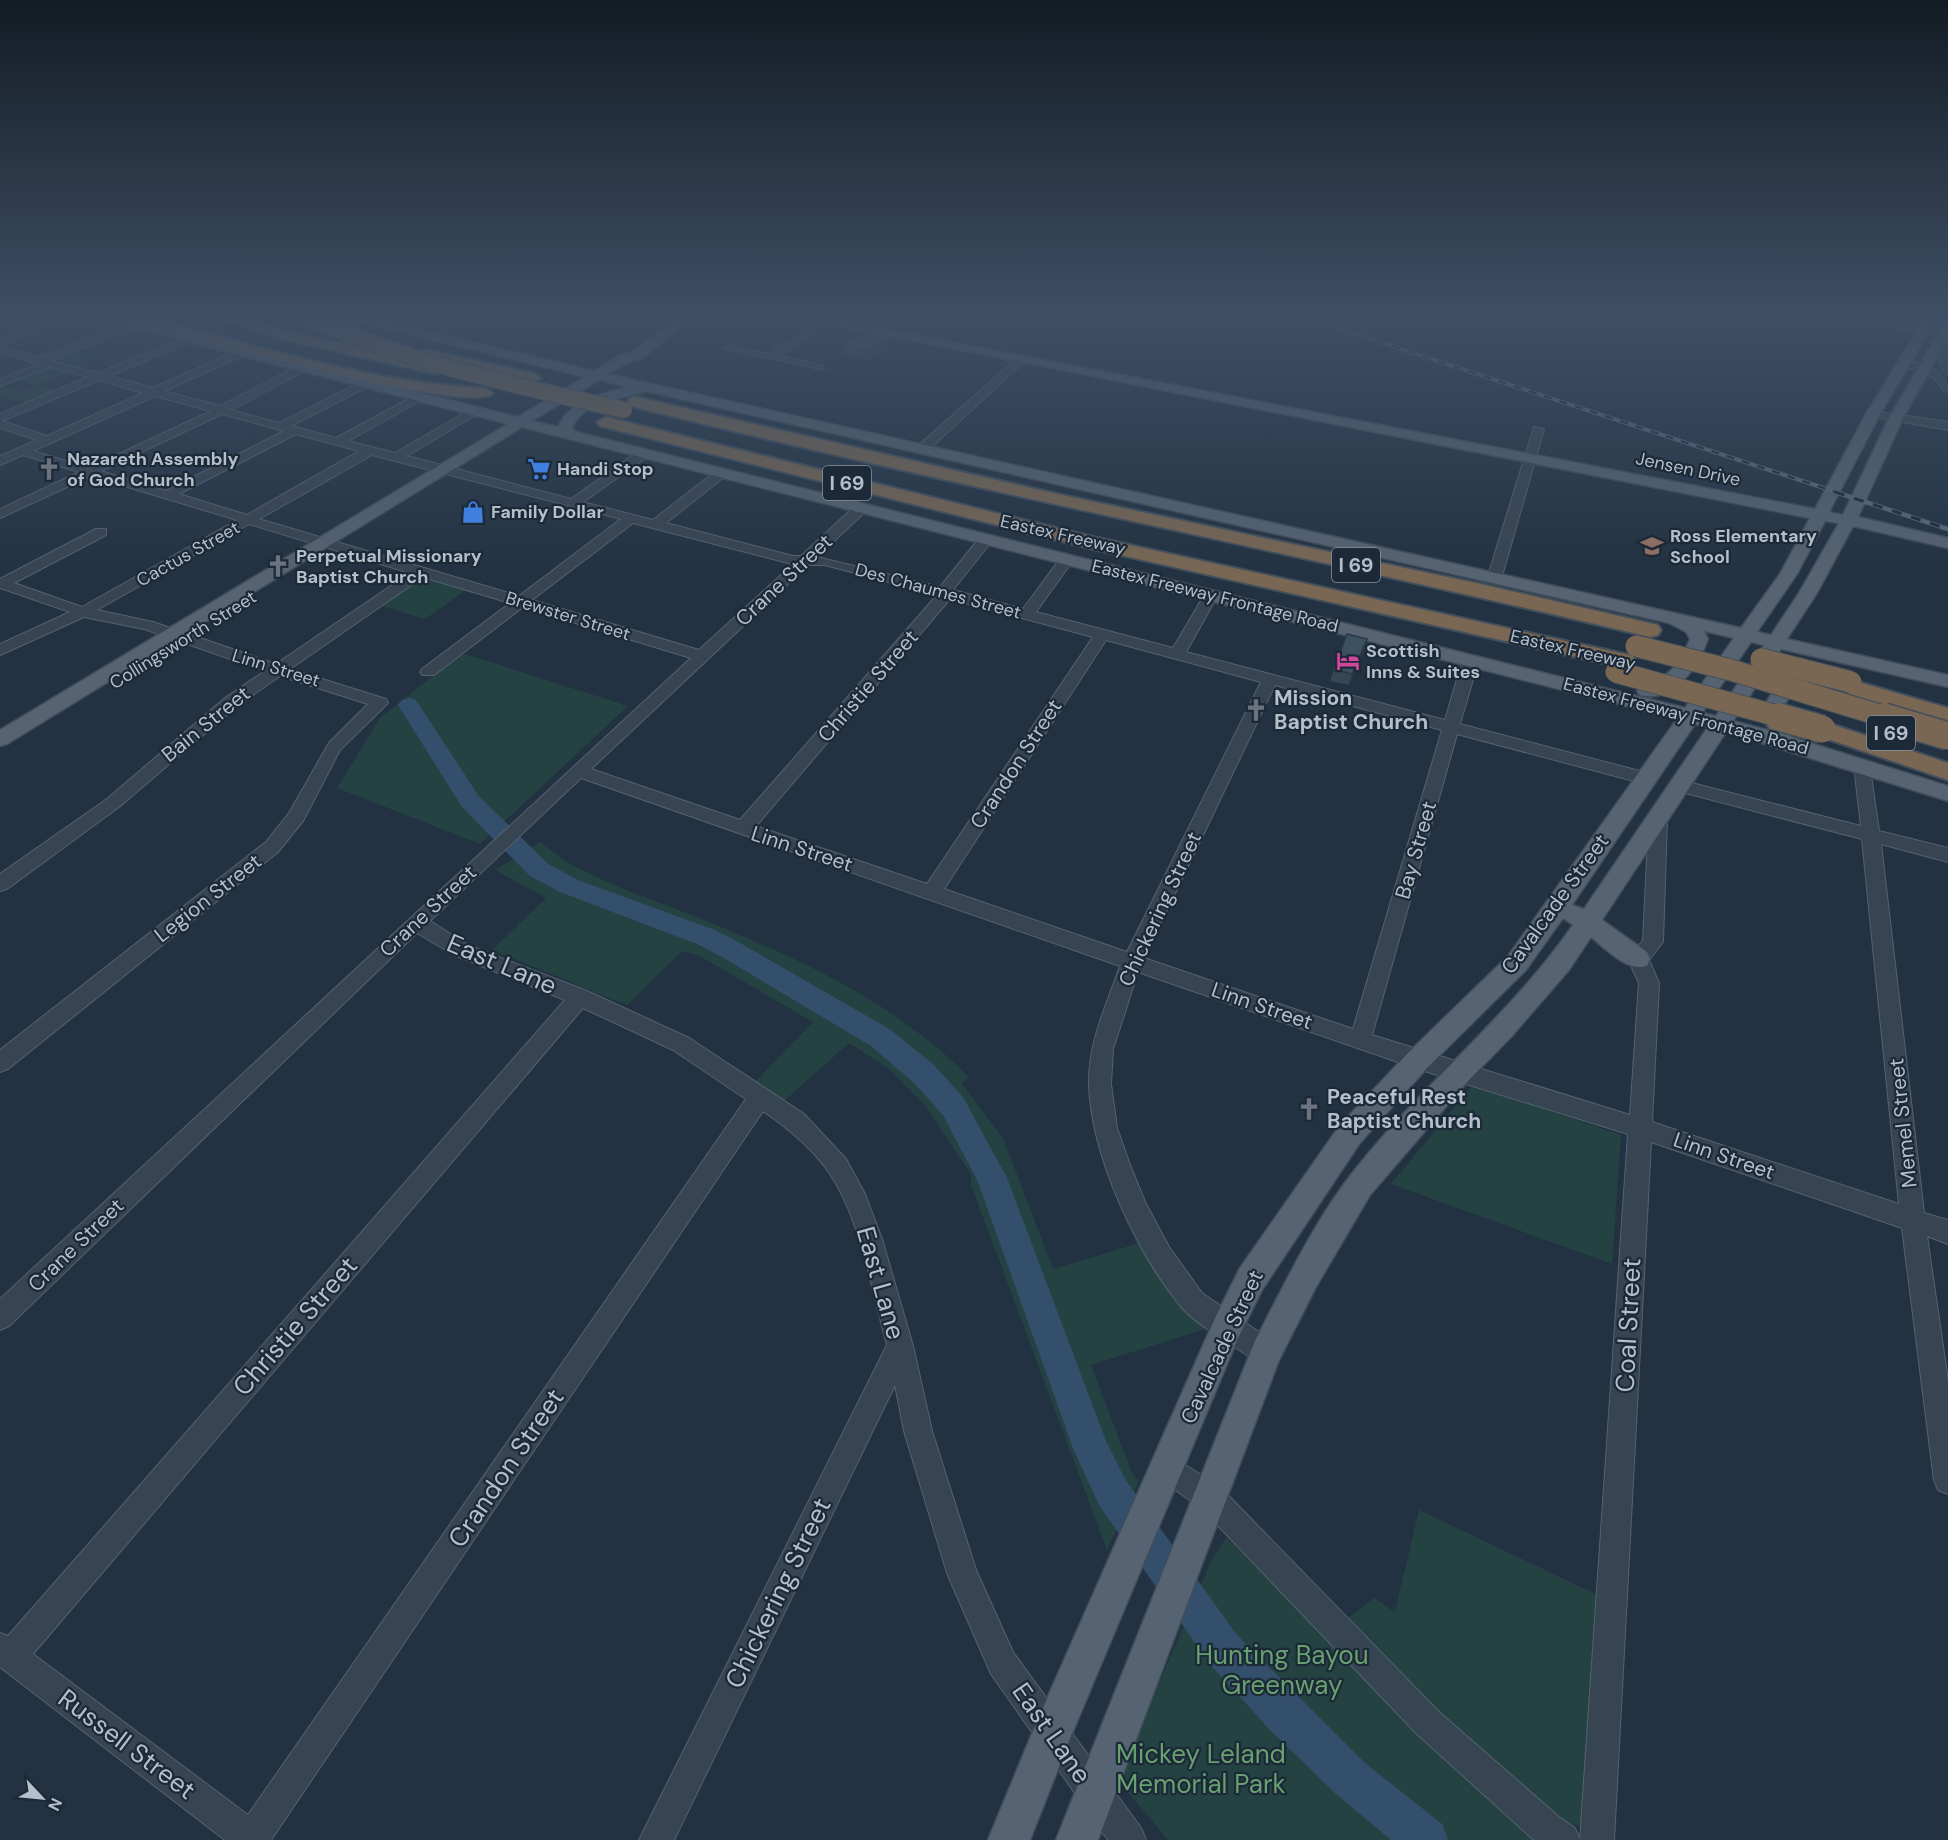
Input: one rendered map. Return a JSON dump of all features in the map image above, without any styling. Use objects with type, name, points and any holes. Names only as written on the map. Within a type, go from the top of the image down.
[{"type":"highway","name":"Eastex Freeway","points":[[557,402],[621,412],[1062,501],[1485,591],[1628,661]]},
{"type":"highway","name":"Eastex Freeway","points":[[581,402],[1034,529],[1628,661],[1761,659],[1948,716]]},
{"type":"highway","name":"Eastex Freeway","points":[[595,402],[621,412]]},
{"type":"highway","points":[[743,410],[821,433],[977,468],[1032,484],[1062,501]]},
{"type":"highway","name":"I 69","points":[[621,412],[938,488],[1628,661],[1731,670],[1948,736]]},
{"type":"highway","points":[[720,474],[737,470],[1002,527],[1034,529]]},
{"type":"highway","points":[[1628,661],[1706,695],[1948,772]]},
{"type":"highway","points":[[1849,684],[1948,708]]},
{"type":"highway","name":"I 69","points":[[1824,732],[1948,750]]},
{"type":"main road","name":"Eastex Freeway Frontage Road","points":[[433,402],[1591,689],[1628,661],[1689,715],[1786,742],[1824,732],[1863,766],[1948,794]]},
{"type":"main road","points":[[473,412],[522,406],[529,402]]},
{"type":"main road","name":"Collingsworth Street","points":[[0,739],[179,636],[564,402]]},
{"type":"main road","points":[[573,437],[566,431],[566,423],[597,402]]},
{"type":"main road","points":[[710,402],[1842,654],[1948,681]]},
{"type":"main road","name":"Jensen Drive","points":[[1241,402],[1530,457],[1820,516],[1948,537]]},
{"type":"main road","name":"Cavalcade Street","points":[[1009,1840],[1052,1732],[1227,1327],[1251,1279],[1350,1134],[1418,1060],[1517,963],[1788,574],[1880,402]]},
{"type":"main road","name":"Cavalcade Street","points":[[1077,1840],[1266,1352],[1305,1276],[1359,1188],[1459,1072],[1536,992],[1560,963],[1814,582],[1848,521],[1896,418],[1906,402]]},
{"type":"main road","points":[[473,412],[488,424],[491,430],[490,437],[477,455]]},
{"type":"main road","points":[[477,455],[540,437],[573,437]]},
{"type":"main road","name":"Jensen Drive","points":[[1901,531],[1948,543]]},
{"type":"main road","points":[[1788,574],[1814,582]]},
{"type":"main road","points":[[1591,689],[1658,690],[1681,673],[1693,656],[1699,639],[1693,628],[1667,615]]},
{"type":"main road","name":"Collingsworth Street","points":[[0,753],[179,636]]},
{"type":"main road","points":[[1824,732],[1783,733],[1775,723],[1772,709],[1799,665],[1816,656],[1842,654]]},
{"type":"main road","points":[[1628,661],[1654,719],[1669,744]]},
{"type":"main road","points":[[1702,753],[1737,741],[1786,742]]},
{"type":"main road","points":[[1557,907],[1588,922],[1638,959]]},
{"type":"main road","points":[[1326,1168],[1359,1188]]},
{"type":"street","points":[[0,418],[39,402]]},
{"type":"street","points":[[0,461],[129,402]]},
{"type":"street","name":"Des Chaumes Street","points":[[191,402],[631,518],[804,561],[825,561],[945,592],[1101,636],[1645,778]]},
{"type":"street","points":[[0,514],[90,474],[235,402]]},
{"type":"street","points":[[166,496],[334,402]]},
{"type":"street","points":[[337,442],[411,402]]},
{"type":"street","points":[[923,448],[974,402]]},
{"type":"street","points":[[397,457],[473,412]]},
{"type":"street","points":[[1873,414],[1948,426]]},
{"type":"street","points":[[0,424],[45,439]]},
{"type":"street","points":[[1495,576],[1538,429]]},
{"type":"street","name":"Cactus Street","points":[[0,650],[83,612],[371,450]]},
{"type":"street","name":"Brewster Street","points":[[21,451],[90,474],[701,656]]},
{"type":"street","points":[[573,503],[643,454]]},
{"type":"street","points":[[656,524],[720,474]]},
{"type":"street","name":"Crane Street","points":[[0,1317],[492,850],[860,508]]},
{"type":"street","points":[[428,672],[631,518]]},
{"type":"street","points":[[1,584],[101,532]]},
{"type":"street","name":"Christie Street","points":[[743,830],[943,599],[946,588],[986,539]]},
{"type":"street","points":[[1027,614],[1067,559]]},
{"type":"street","name":"Bain Street","points":[[0,884],[113,803],[218,712],[420,573]]},
{"type":"street","name":"Linn Street","points":[[1,584],[83,612],[138,622],[380,703]]},
{"type":"street","points":[[1177,655],[1211,595]]},
{"type":"street","name":"Crandon Street","points":[[932,892],[1101,636]]},
{"type":"street","name":"Bay Street","points":[[1360,1040],[1471,659]]},
{"type":"street","name":"Chickering Street","points":[[1266,1352],[1193,1302],[1160,1256],[1135,1208],[1106,1128],[1100,1084],[1102,1049],[1132,961],[1270,680]]},
{"type":"street","name":"Legion Street","points":[[0,1063],[272,847],[297,819],[323,763],[345,734],[380,703]]},
{"type":"street","name":"Memel Street","points":[[1863,766],[1913,1221],[1948,1480]]},
{"type":"street","name":"Linn Street","points":[[578,771],[743,830],[932,892],[1418,1060],[1640,1128],[1948,1232]]},
{"type":"street","points":[[1680,786],[1948,855]]},
{"type":"street","points":[[1638,959],[1653,942],[1658,819]]},
{"type":"street","name":"East Lane","points":[[417,921],[427,930],[461,950],[580,997],[672,1039],[796,1121],[838,1166],[853,1194],[870,1239],[900,1346],[918,1431],[962,1573],[1002,1663],[1129,1840]]},
{"type":"street","name":"Coal Street","points":[[1597,1840],[1650,983],[1638,959]]},
{"type":"street","name":"Christie Street","points":[[5,1652],[580,997]]},
{"type":"street","name":"Crandon Street","points":[[253,1839],[760,1097]]},
{"type":"street","name":"Chickering Street","points":[[656,1840],[900,1346]]},
{"type":"street","points":[[1167,1467],[1211,1498],[1428,1723],[1547,1830],[1563,1840]]},
{"type":"street","name":"Russell Street","points":[[5,1652],[253,1839]]},
{"type":"green space","points":[[428,578],[466,590],[425,619],[382,606],[421,579]]},
{"type":"green space","points":[[462,653],[628,706],[480,844],[337,788],[380,718]]},
{"type":"green space","points":[[540,842],[568,863],[593,876],[740,935],[811,967],[879,1005],[941,1051],[969,1077],[961,1083],[1003,1138],[1053,1269],[1146,1241],[1205,1329],[1091,1365],[1132,1473],[1139,1481],[1107,1550],[971,1185],[971,1175],[925,1105],[888,1068],[849,1043],[784,1101],[756,1081],[813,1022],[698,955],[682,951],[627,1005],[492,950],[546,898],[495,870]]},
{"type":"green space","points":[[1473,1085],[1621,1135],[1612,1264],[1391,1184]]},
{"type":"green space","points":[[1419,1510],[1604,1598],[1585,1821],[1579,1826],[1562,1821],[1475,1749],[1347,1619],[1374,1598],[1395,1612]]},
{"type":"green space","name":"Hunting Bayou Greenway","points":[[1226,1538],[1545,1840],[1168,1840],[1123,1786],[1123,1769],[1211,1561]]},
{"type":"building","points":[[1347,634],[1367,639],[1352,674],[1334,669]]},
{"type":"waterway","points":[[409,705],[470,801],[539,870],[569,886],[706,937],[731,950],[881,1038],[924,1074],[953,1106],[992,1178],[1092,1451],[1112,1492],[1223,1649],[1286,1716],[1350,1778],[1426,1840]]},
{"type":"railway","points":[[1562,402],[1839,493]]},
{"type":"railway","points":[[1835,492],[1948,529]]},
{"type":"place","name":"Nazareth Assembly of God Church","points":[[49,469]]},
{"type":"place","name":"Handi Stop","points":[[539,469]]},
{"type":"place","name":"Family Dollar","points":[[473,512]]},
{"type":"place","name":"Ross Elementary School","points":[[1652,546]]},
{"type":"place","name":"Perpetual Missionary Baptist Church","points":[[278,566]]},
{"type":"place","name":"Scottish Inns & Suites","points":[[1348,661]]},
{"type":"place","name":"Mission Baptist Church","points":[[1256,710]]},
{"type":"place","name":"Peaceful Rest Baptist Church","points":[[1309,1109]]},
{"type":"park label","name":"Mickey Leland Memorial Park","points":[[1201,1768]]}]
